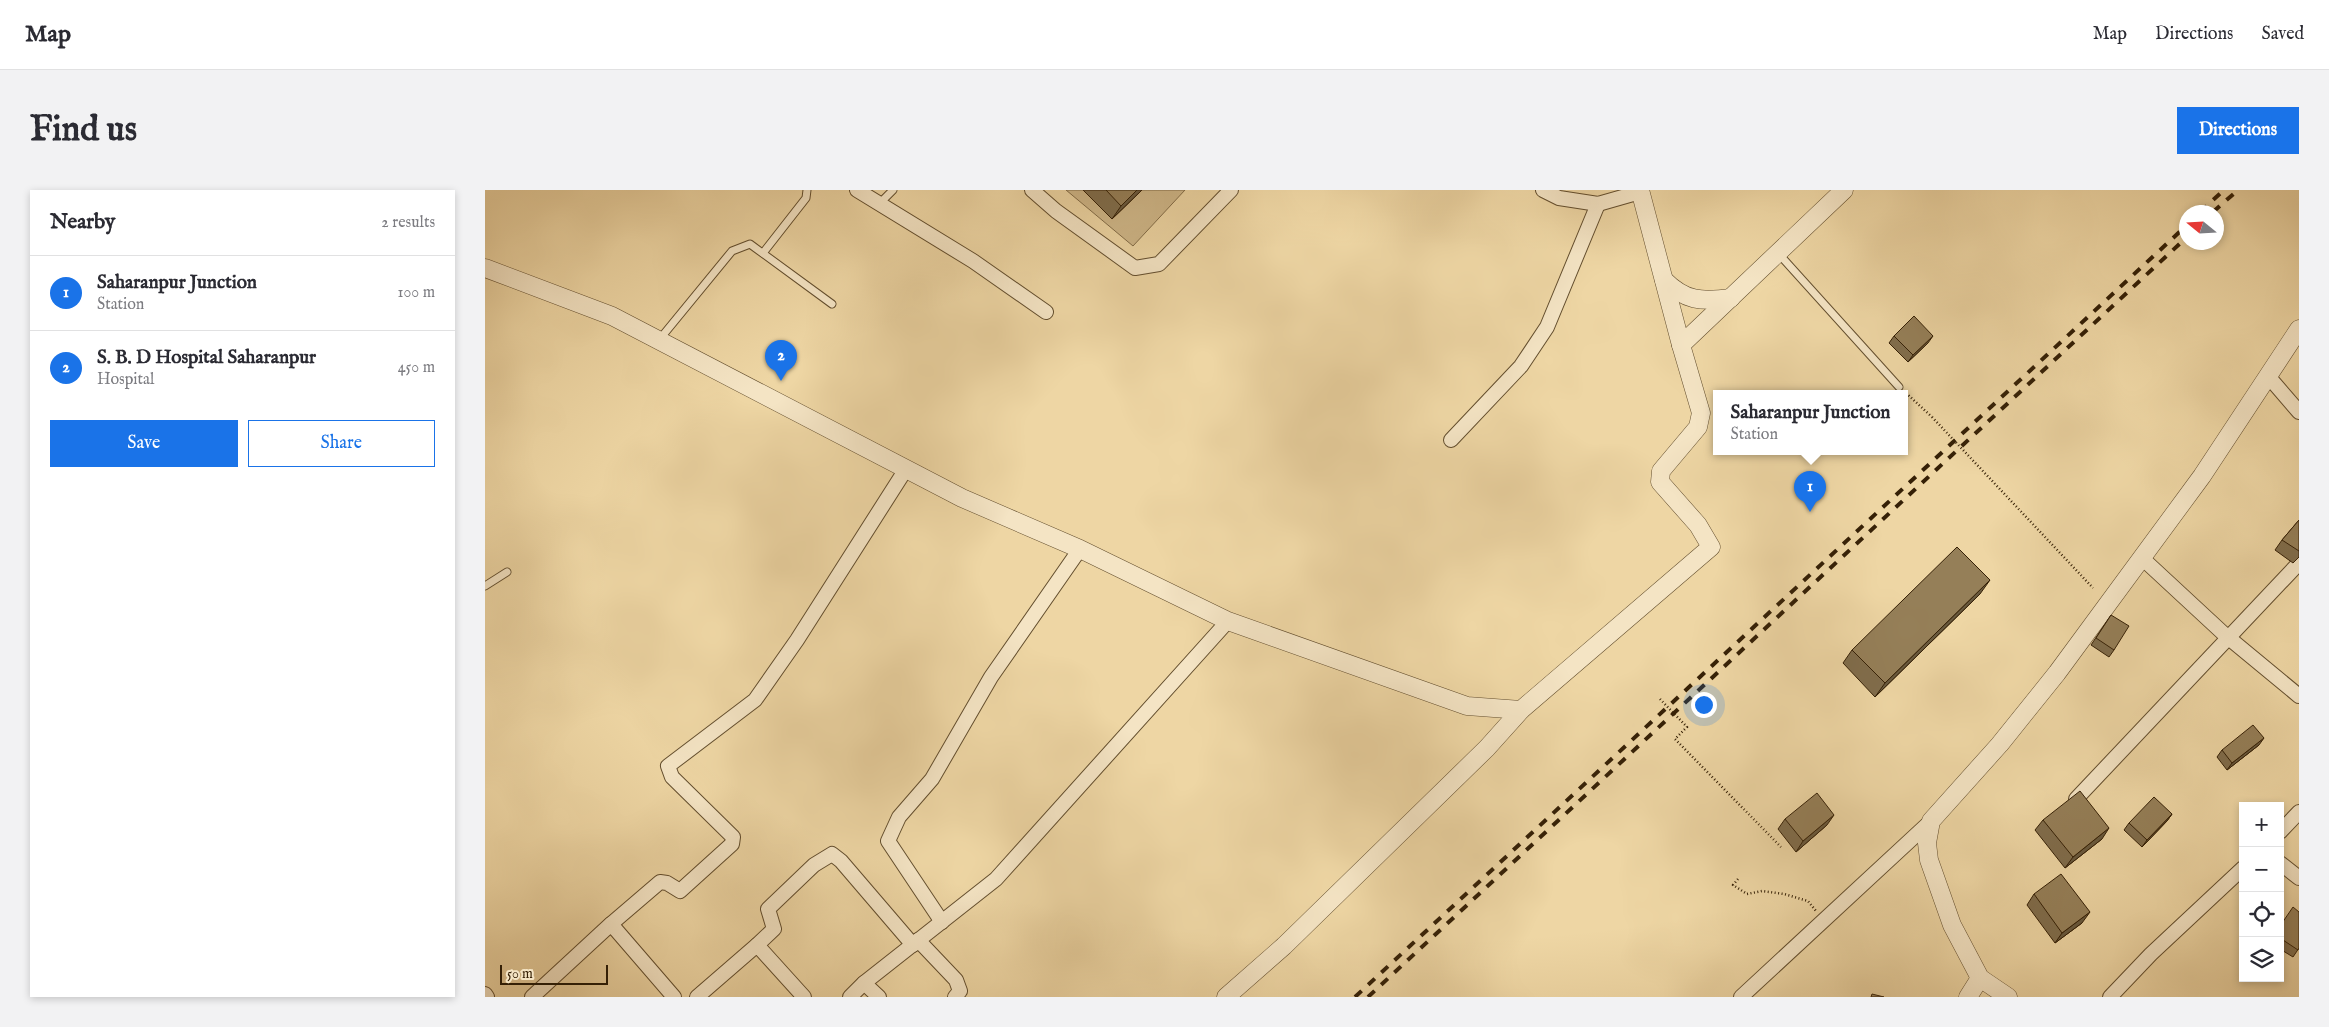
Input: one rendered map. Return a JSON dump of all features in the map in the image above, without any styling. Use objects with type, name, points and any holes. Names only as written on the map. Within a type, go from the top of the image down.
[{"type":"street","points":[[857,190],[973,260],[1045,312]]},
{"type":"street","points":[[1033,190],[1057,211],[1135,268],[1159,264],[1231,190]]},
{"type":"street","points":[[1226,997],[1291,940],[1487,748],[1521,710],[1711,547],[1699,525],[1660,482],[1661,471],[1698,427],[1701,413],[1640,191],[1598,204],[1559,198],[1543,190]]},
{"type":"street","points":[[1681,345],[1843,190]]},
{"type":"street","points":[[1451,440],[1521,366],[1547,326],[1598,204]]},
{"type":"street","points":[[485,268],[612,316],[962,498],[1080,549],[1229,620],[1467,706],[1521,710]]},
{"type":"street","points":[[1664,280],[1676,292],[1694,299],[1711,301],[1731,298]]},
{"type":"street","points":[[1741,997],[1931,821],[2006,737],[2057,673],[2202,476],[2299,329]]},
{"type":"street","points":[[2268,376],[2299,412]]},
{"type":"street","points":[[532,997],[611,924],[660,882],[667,883],[680,891],[732,844],[733,838],[672,777],[668,766],[755,700],[797,640],[906,469]]},
{"type":"street","points":[[942,922],[888,841],[899,816],[932,779],[991,677],[1080,549]]},
{"type":"street","points":[[2142,558],[2228,637],[2299,696]]},
{"type":"street","points":[[2076,799],[2299,563]]},
{"type":"street","points":[[850,997],[864,983],[996,879],[1229,620]]},
{"type":"street","points":[[2284,828],[2299,812]]},
{"type":"street","points":[[1931,821],[1927,843],[1929,860],[1952,925],[1979,978],[2009,997]]},
{"type":"street","points":[[697,997],[774,928],[767,909],[814,866],[831,854],[841,861],[915,942],[956,980],[960,990],[955,997]]},
{"type":"street","points":[[2284,866],[2299,878]]},
{"type":"street","points":[[2110,997],[2151,954],[2239,872]]},
{"type":"street","points":[[611,924],[674,997]]},
{"type":"street","points":[[757,945],[804,997]]},
{"type":"street","points":[[1968,997],[1979,978]]},
{"type":"street","points":[[864,983],[879,997]]},
{"type":"lane","points":[[763,253],[806,198],[807,190]]},
{"type":"lane","points":[[879,204],[893,190]]},
{"type":"lane","points":[[658,340],[732,252],[750,244],[832,304]]},
{"type":"lane","points":[[1778,252],[1899,387]]},
{"type":"lane","points":[[485,586],[507,572]]},
{"type":"path","points":[[1899,387],[1902,390]]},
{"type":"path","points":[[1908,395],[1931,417],[2093,588]]},
{"type":"path","points":[[1660,699],[1687,727],[1675,739],[1781,847]]},
{"type":"path","points":[[1738,879],[1733,885],[1747,894],[1762,891],[1784,894],[1808,901],[1824,920]]},
{"type":"shaded area","points":[[1066,190],[1185,190],[1133,246]]},
{"type":"building","points":[[1106,190],[1137,190],[1121,206]]},
{"type":"building","points":[[1914,316],[1933,336],[1913,355],[1894,336]]},
{"type":"building","points":[[2299,520],[2299,551],[2282,540]]},
{"type":"building","points":[[1957,547],[1990,580],[1885,683],[1852,650]]},
{"type":"building","points":[[2111,615],[2129,626],[2114,650],[2096,638]]},
{"type":"building","points":[[2253,725],[2264,738],[2232,763],[2222,750]]},
{"type":"building","points":[[2080,791],[2109,828],[2073,857],[2043,820]]},
{"type":"building","points":[[1817,793],[1834,815],[1803,841],[1785,819]]},
{"type":"building","points":[[2154,797],[2172,814],[2147,840],[2129,823]]},
{"type":"building","points":[[2061,874],[2090,912],[2062,933],[2034,894]]},
{"type":"building","points":[[2293,907],[2299,912],[2298,950],[2284,941],[2284,920]]},
{"type":"building","points":[[1872,994],[1884,997],[1871,997]]},
{"type":"railway","points":[[2208,205],[2224,190]]},
{"type":"railway","points":[[2221,205],[2238,190]]},
{"type":"railway","points":[[1355,997],[2179,232]]},
{"type":"railway","points":[[1368,997],[2179,244]]},
{"type":"place","name":"S. B. D Hospital Saharanpur","points":[[781,381]]},
{"type":"place","name":"Saharanpur Junction","points":[[1810,512]]}]
